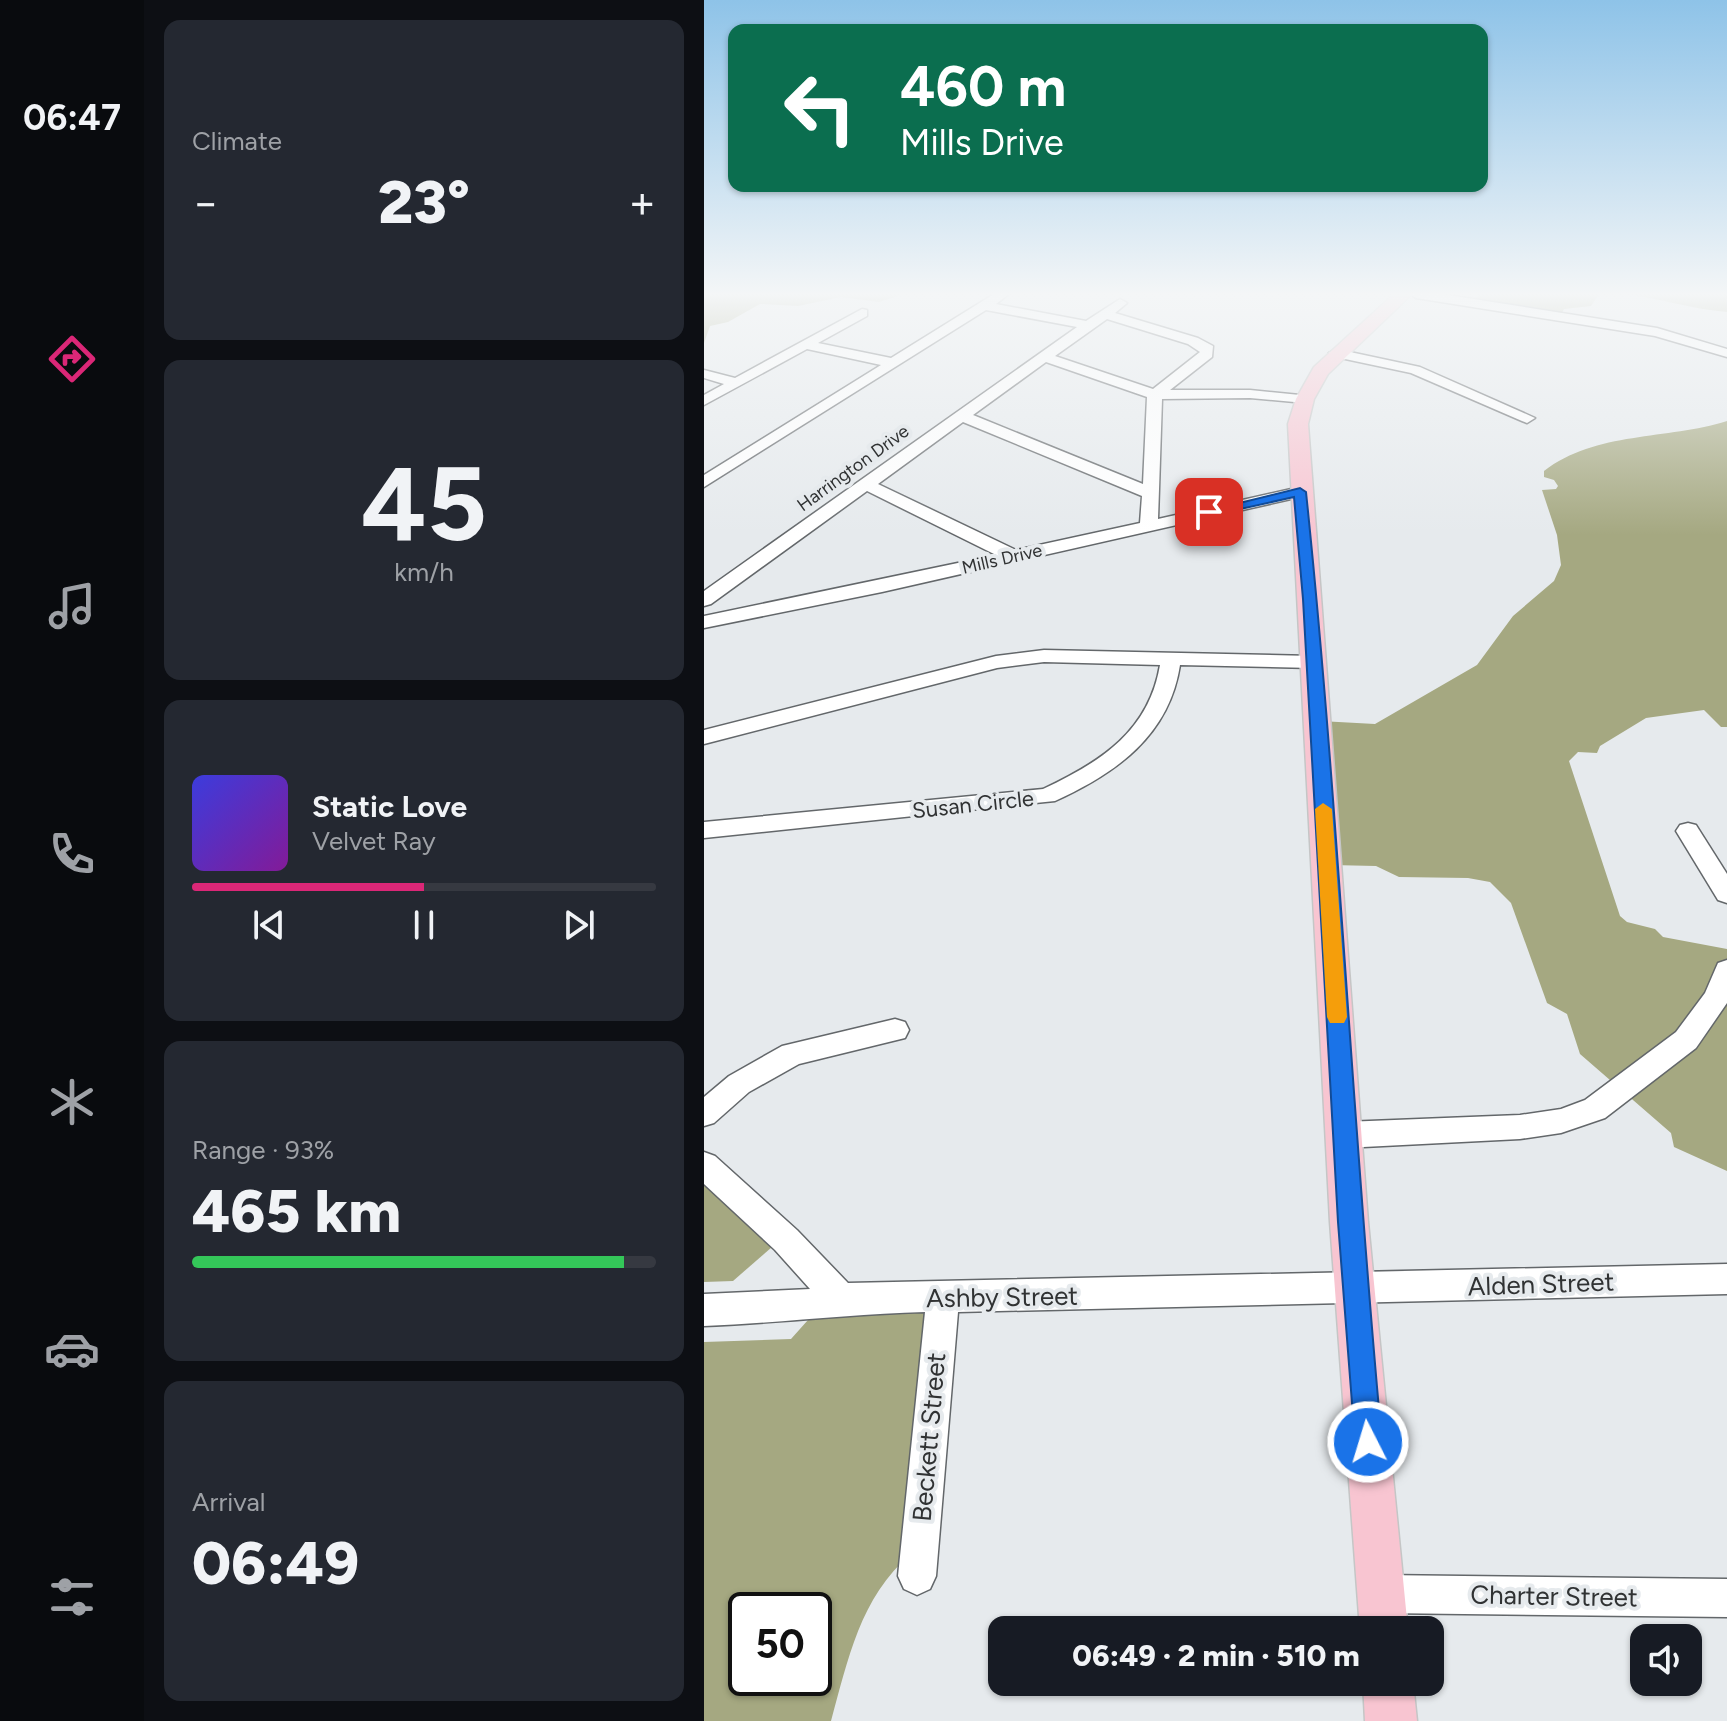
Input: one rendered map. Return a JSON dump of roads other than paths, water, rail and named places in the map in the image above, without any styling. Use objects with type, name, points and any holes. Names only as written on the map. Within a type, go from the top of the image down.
[{"type":"main road","points":[[1318,374],[1305,399],[1298,424],[1300,492],[1344,1135],[1382,1612]]},
{"type":"main road","points":[[1389,1696],[1391,1721]]},
{"type":"street","points":[[705,374],[737,383]]},
{"type":"street","points":[[704,401],[753,374]]},
{"type":"street","points":[[704,482],[875,374]]},
{"type":"street","name":"Harrington Drive","points":[[704,600],[1020,374]]},
{"type":"street","points":[[1091,374],[1155,395],[1250,394],[1305,399]]},
{"type":"street","points":[[1155,395],[1182,374]]},
{"type":"street","points":[[1425,374],[1527,418]]},
{"type":"street","points":[[1149,525],[1155,395]]},
{"type":"street","points":[[961,416],[1152,494]]},
{"type":"street","points":[[865,484],[1013,556]]},
{"type":"street","name":"Mills Drive","points":[[704,622],[1300,492]]},
{"type":"street","points":[[704,737],[996,662],[1044,656],[1313,662]]},
{"type":"street","name":"Susan Circle","points":[[704,830],[1047,796],[1072,785],[1105,763],[1140,731],[1156,713],[1171,659]]},
{"type":"street","points":[[1688,831],[1727,894]]},
{"type":"street","points":[[1344,1135],[1520,1127],[1561,1121],[1595,1109],[1686,1040],[1717,997],[1727,970]]},
{"type":"street","points":[[704,1114],[739,1084],[792,1054],[895,1030]]},
{"type":"street","points":[[704,1165],[786,1240],[841,1299]]},
{"type":"street","name":"Alden Street","points":[[1356,1289],[1727,1279]]},
{"type":"street","name":"Ashby Street","points":[[704,1310],[792,1307],[841,1299],[1356,1289]]},
{"type":"street","name":"Beckett Street","points":[[917,1576],[943,1299]]},
{"type":"street","name":"Charter Street","points":[[1382,1612],[1727,1598]]}]
